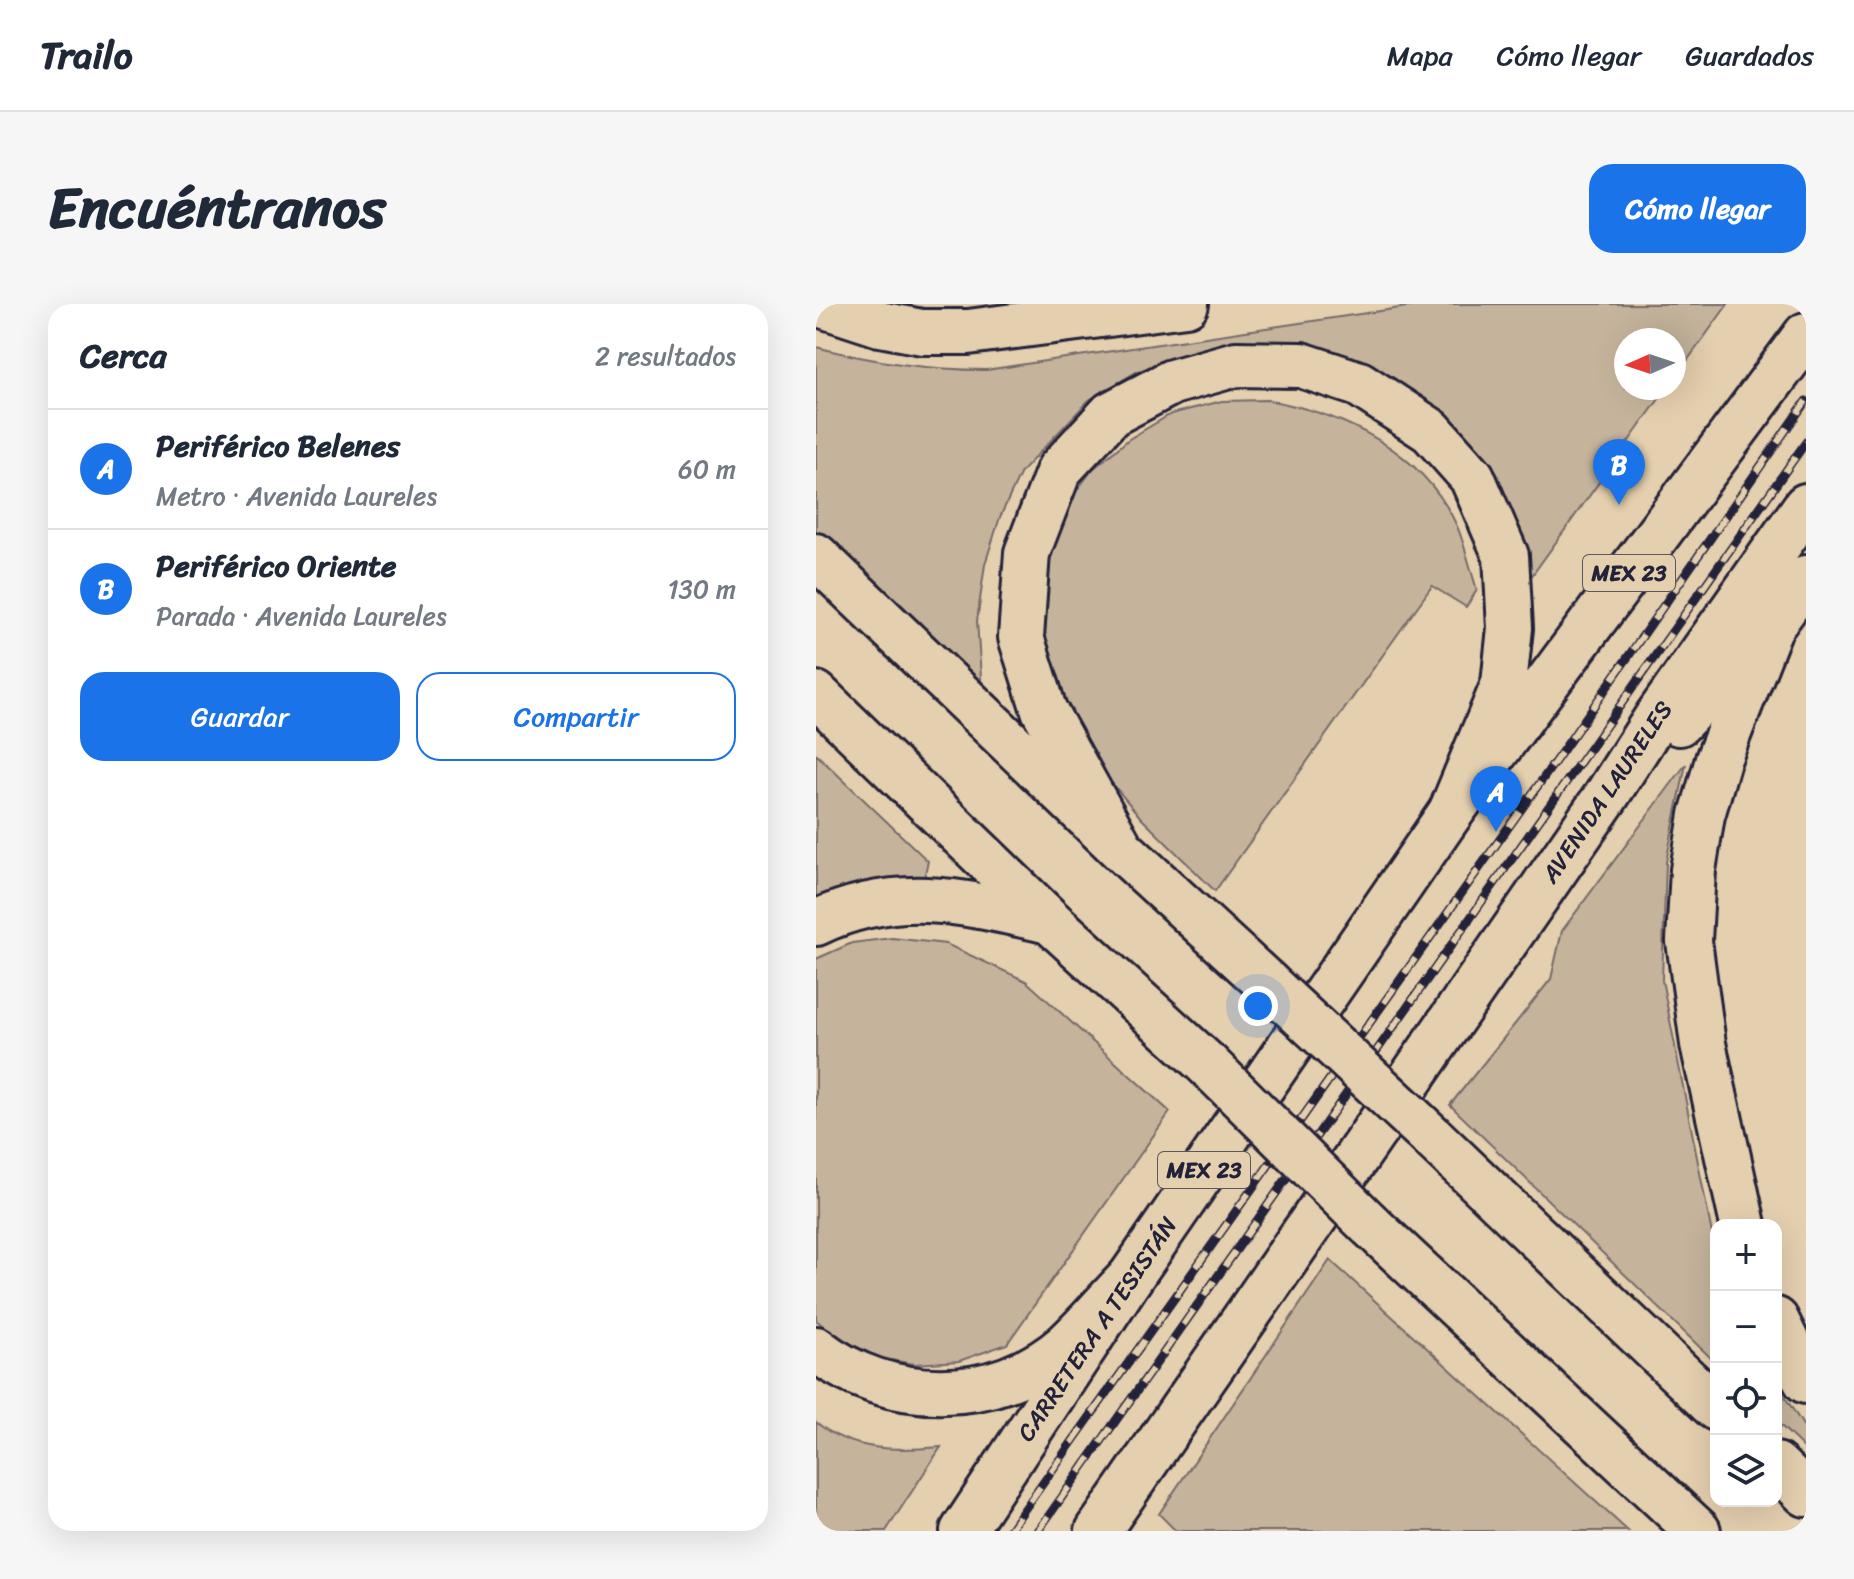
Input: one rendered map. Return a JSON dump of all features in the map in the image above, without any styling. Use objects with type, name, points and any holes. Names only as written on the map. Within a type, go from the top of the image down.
[{"type":"main road","points":[[827,307],[922,332],[968,332],[1186,304]]},
{"type":"main road","name":"MEX 23","points":[[1451,812],[1806,335]]},
{"type":"main road","points":[[1121,849],[1044,710],[1021,637],[1027,553],[1059,470],[1111,414],[1172,382],[1236,364],[1301,365],[1359,384],[1431,431],[1472,477],[1506,556],[1510,628],[1504,684],[1451,812]]},
{"type":"main road","name":"AVENIDA LAURELES","points":[[1098,1531],[1607,795],[1657,717],[1806,506]]},
{"type":"main road","points":[[816,556],[1121,849],[1432,1137],[1710,1402]]},
{"type":"main road","points":[[1607,795],[1770,628],[1806,578]]},
{"type":"main road","points":[[1742,1219],[1703,1044],[1689,941],[1693,870],[1702,815],[1718,760],[1770,628]]},
{"type":"main road","points":[[816,694],[1050,921],[1208,1065],[1369,1224],[1698,1531]]},
{"type":"main road","name":"CARRETERA A TESISTÁN","points":[[963,1531],[1130,1278],[1451,812]]},
{"type":"main road","points":[[816,923],[848,908],[916,898],[967,902],[1050,921]]},
{"type":"main road","points":[[816,1349],[867,1379],[905,1391],[970,1391],[1012,1376],[1064,1346],[1130,1278]]},
{"type":"main road","points":[[1782,1332],[1806,1381]]},
{"type":"main road","points":[[1782,1471],[1806,1494]]},
{"type":"shaded area","points":[[1427,304],[1728,304],[1686,362],[1686,328],[1614,328],[1614,400],[1658,400],[1523,588],[1460,433],[1404,387],[1345,361],[1186,357],[1138,371],[1089,400],[1021,472],[1000,517],[985,564],[977,621],[982,692],[816,533],[816,347],[900,364],[986,370]]},
{"type":"shaded area","points":[[1267,400],[1326,415],[1380,441],[1405,459],[1445,503],[1459,531],[1477,590],[1466,607],[1432,586],[1215,891],[1141,818],[1100,769],[1064,718],[1038,625],[1051,536],[1065,506],[1093,469],[1129,439],[1171,414],[1222,401]]},
{"type":"shaded area","points":[[816,754],[928,861],[924,878],[816,905]]},
{"type":"shaded area","points":[[1686,764],[1666,862],[1662,980],[1710,1224],[1710,1357],[1450,1105],[1551,979],[1562,931]]},
{"type":"shaded area","points":[[892,938],[946,944],[1026,981],[1170,1112],[1007,1344],[959,1361],[915,1364],[878,1358],[841,1340],[816,1320],[816,959],[852,943]]},
{"type":"shaded area","points":[[1330,1260],[1628,1531],[1176,1531],[1159,1514]]},
{"type":"shaded area","points":[[1782,1392],[1806,1430],[1806,1450],[1782,1427]]},
{"type":"shaded area","points":[[816,1422],[844,1439],[860,1444],[892,1449],[941,1447],[886,1531],[816,1531]]},
{"type":"railway","points":[[1009,1531],[1559,756],[1806,401]]},
{"type":"railway","points":[[1038,1531],[1806,442]]},
{"type":"place","name":"Periférico Oriente","points":[[1619,505]]},
{"type":"place","name":"Periférico Belenes","points":[[1496,832]]}]
